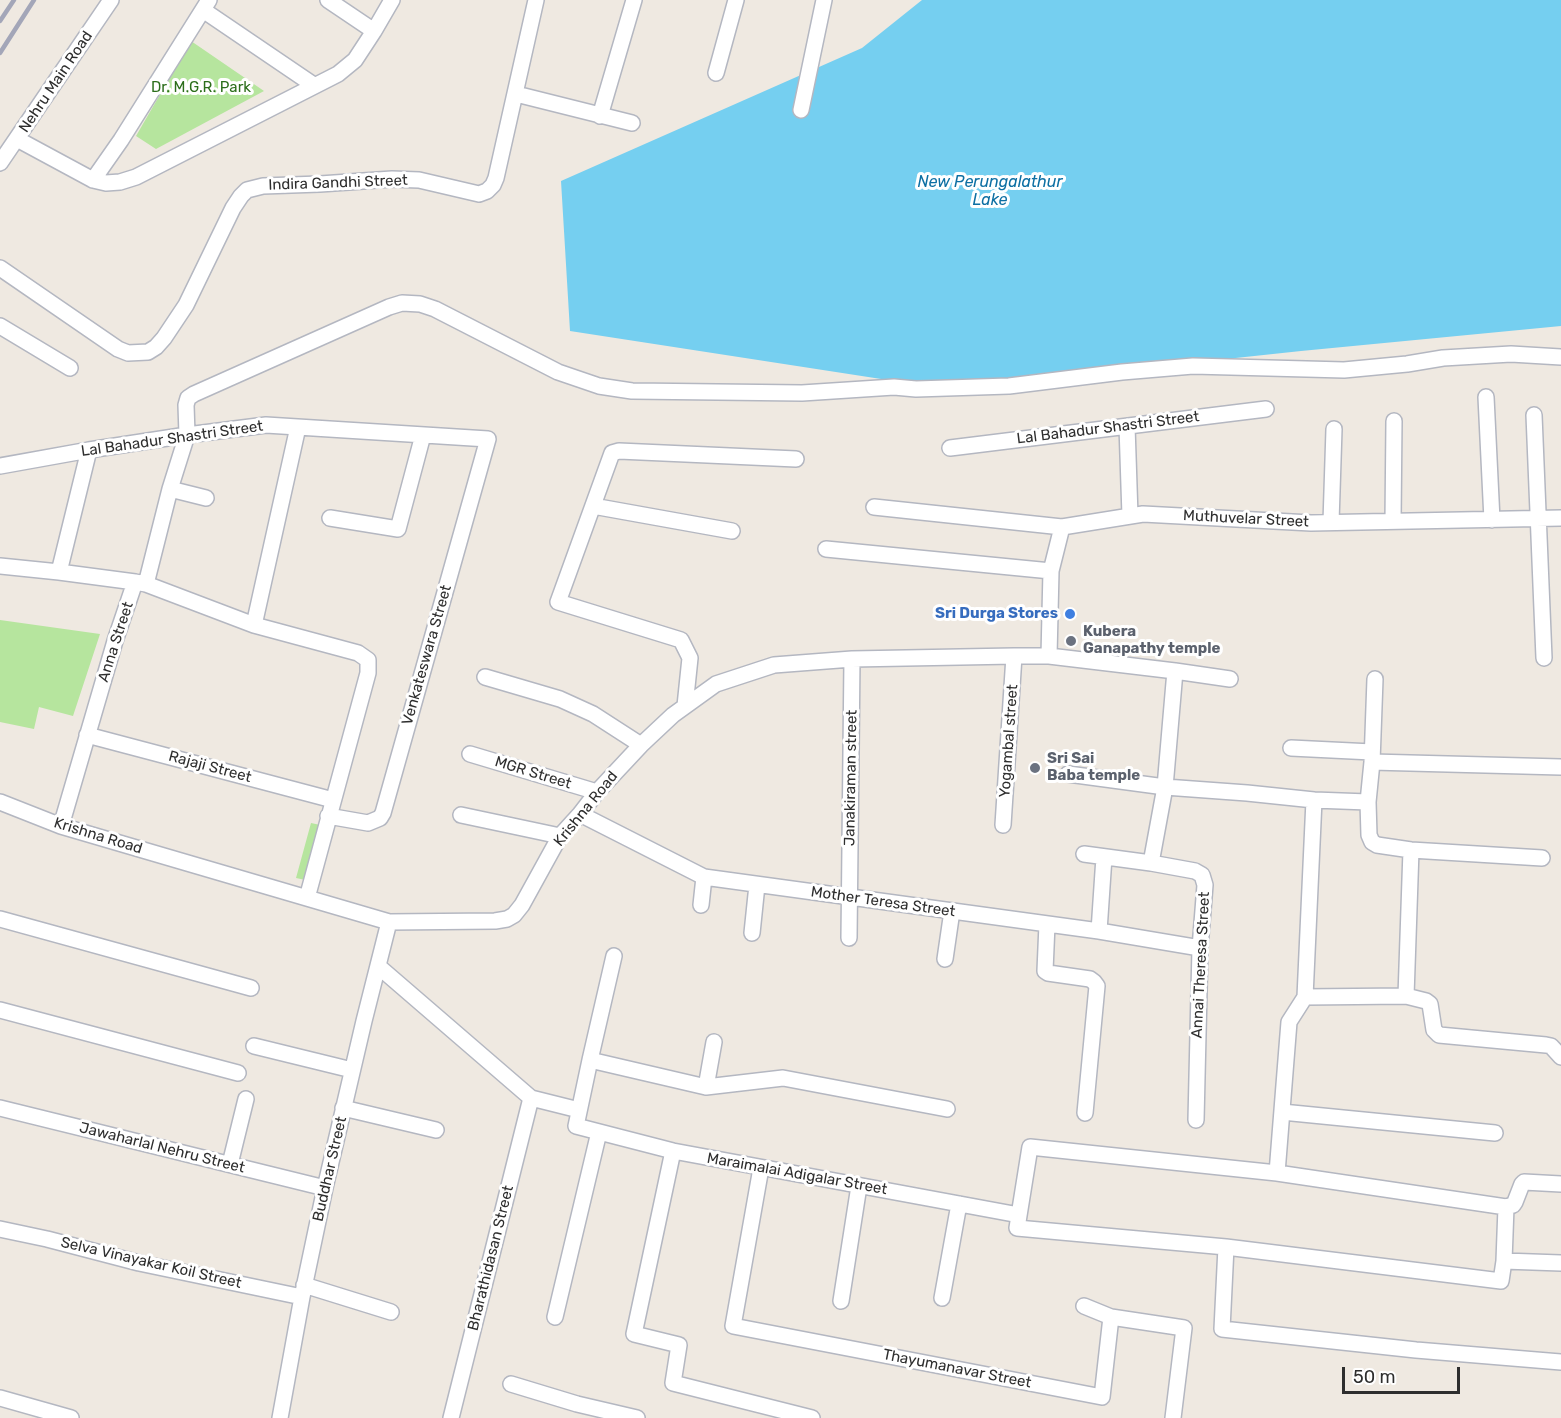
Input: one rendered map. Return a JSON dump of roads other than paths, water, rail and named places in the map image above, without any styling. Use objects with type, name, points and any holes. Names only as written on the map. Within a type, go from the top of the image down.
[{"type":"street","name":"Nehru Main Road","points":[[0,163],[111,0]]},
{"type":"street","points":[[328,0],[374,31]]},
{"type":"street","points":[[17,139],[93,180],[106,183],[136,177],[338,74],[355,60],[392,0]]},
{"type":"street","name":"Indira Gandhi Street","points":[[0,268],[118,349],[128,353],[148,352],[164,338],[186,305],[233,208],[246,190],[263,186],[392,178],[419,180],[480,194],[487,191],[496,178],[536,0]]},
{"type":"street","points":[[600,116],[634,0]]},
{"type":"street","points":[[716,73],[736,0]]},
{"type":"street","points":[[801,111],[824,0]]},
{"type":"street","points":[[93,180],[121,140],[206,5],[315,86]]},
{"type":"street","points":[[516,94],[632,123]]},
{"type":"street","name":"Anna Street","points":[[61,826],[115,641],[140,583],[187,435],[186,405],[188,398],[194,393],[389,307],[412,302],[435,309],[558,372],[599,386],[632,391],[802,393],[894,387],[916,389],[998,387],[1145,369],[1193,366],[1344,370],[1454,357],[1511,354],[1561,357]]},
{"type":"street","points":[[0,326],[70,368]]},
{"type":"street","points":[[1486,397],[1492,520]]},
{"type":"street","name":"Lal Bahadur Shastri Street","points":[[950,448],[1266,409]]},
{"type":"street","points":[[1534,415],[1544,658]]},
{"type":"street","points":[[1393,521],[1394,421]]},
{"type":"street","name":"Lal Bahadur Shastri Street","points":[[0,466],[89,450],[266,425],[488,439]]},
{"type":"street","points":[[1127,426],[1130,516]]},
{"type":"street","points":[[254,625],[298,427]]},
{"type":"street","points":[[1331,522],[1334,429]]},
{"type":"street","points":[[330,518],[398,529],[423,435]]},
{"type":"street","name":"Venkateswara Street","points":[[328,816],[368,823],[380,818],[383,813],[488,439]]},
{"type":"street","points":[[59,572],[89,450]]},
{"type":"street","points":[[685,706],[690,658],[681,640],[558,602],[612,453],[619,451],[796,459]]},
{"type":"street","points":[[170,489],[206,498]]},
{"type":"street","points":[[593,506],[732,531]]},
{"type":"street","name":"Muthuvelar Street","points":[[874,507],[1062,527],[1143,514],[1311,523],[1561,518]]},
{"type":"street","points":[[1049,656],[1051,571],[1062,527]]},
{"type":"street","points":[[826,549],[1051,571]]},
{"type":"street","points":[[0,566],[140,583],[254,625],[358,653],[368,660],[368,673],[307,898]]},
{"type":"street","name":"Krishna Road","points":[[0,802],[61,826],[389,922],[495,921],[514,915],[522,905],[560,836],[597,792],[673,715],[716,684],[774,665],[852,659],[1014,656],[1049,656],[1230,679]]},
{"type":"street","name":"Yogambal street","points":[[1003,825],[1014,656]]},
{"type":"street","name":"Janakiraman street","points":[[849,938],[852,659]]},
{"type":"street","points":[[1151,863],[1165,787],[1174,671]]},
{"type":"street","points":[[485,677],[560,699],[593,714],[641,745]]},
{"type":"street","points":[[1375,679],[1368,802],[1372,842],[1377,845],[1412,849],[1542,858]]},
{"type":"street","name":"Rajaji Street","points":[[87,735],[333,800]]},
{"type":"street","points":[[1291,748],[1372,757],[1561,767]]},
{"type":"street","name":"MGR Street","points":[[470,754],[597,792]]},
{"type":"street","points":[[1068,774],[1165,787],[1247,792],[1314,800],[1368,802]]},
{"type":"street","points":[[1277,1173],[1289,1022],[1305,998],[1314,800]]},
{"type":"street","name":"Mother Teresa Street","points":[[580,814],[704,877],[1099,931],[1200,948]]},
{"type":"street","points":[[461,815],[560,836]]},
{"type":"street","points":[[1406,996],[1412,849]]},
{"type":"street","name":"Annai Theresa Street","points":[[1084,854],[1151,863],[1195,871],[1202,875],[1205,885],[1200,948],[1196,1120]]},
{"type":"street","points":[[1099,931],[1104,857]]},
{"type":"street","points":[[701,905],[704,877]]},
{"type":"street","points":[[752,933],[757,885]]},
{"type":"street","points":[[945,959],[952,911]]},
{"type":"street","points":[[0,919],[252,988]]},
{"type":"street","name":"Buddhar Street","points":[[280,1418],[303,1291],[325,1188],[389,922]]},
{"type":"street","points":[[1047,924],[1045,971],[1090,979],[1096,986],[1085,1113]]},
{"type":"street","points":[[378,966],[531,1098],[579,1110],[614,956]]},
{"type":"street","points":[[1305,998],[1406,996],[1430,1004],[1434,1030],[1439,1035],[1546,1045],[1551,1046],[1561,1057]]},
{"type":"street","points":[[0,1010],[238,1073]]},
{"type":"street","points":[[706,1087],[714,1042]]},
{"type":"street","points":[[254,1046],[352,1070]]},
{"type":"street","points":[[590,1060],[706,1087],[783,1078],[947,1110]]},
{"type":"street","name":"Bharathidasan Street","points":[[451,1418],[531,1098]]},
{"type":"street","points":[[230,1164],[246,1099]]},
{"type":"street","name":"Jawaharlal Nehru Street","points":[[0,1108],[325,1188]]},
{"type":"street","points":[[343,1108],[436,1130]]},
{"type":"street","name":"Maraimalai Adigalar Street","points":[[579,1110],[576,1126],[673,1151],[1019,1215]]},
{"type":"street","points":[[1282,1112],[1495,1133]]},
{"type":"street","points":[[555,1317],[599,1132]]},
{"type":"street","points":[[1506,1207],[1501,1281],[1226,1247],[1017,1228],[1030,1147],[1277,1173],[1506,1207],[1513,1205],[1524,1182],[1561,1184]]},
{"type":"street","points":[[673,1151],[634,1334],[679,1345],[673,1383],[812,1418]]},
{"type":"street","name":"Thayumanavar Street","points":[[761,1168],[733,1326],[1102,1397],[1111,1317]]},
{"type":"street","points":[[841,1301],[859,1186]]},
{"type":"street","points":[[942,1298],[958,1204]]},
{"type":"street","name":"Selva Vinayakar Koil Street","points":[[0,1229],[139,1263],[303,1291],[391,1312]]},
{"type":"street","points":[[1226,1247],[1222,1329],[1416,1350],[1561,1362]]},
{"type":"street","points":[[1504,1261],[1561,1263]]},
{"type":"street","points":[[1084,1306],[1111,1317],[1184,1328],[1173,1418]]},
{"type":"street","points":[[511,1384],[575,1411],[637,1418]]},
{"type":"street","points":[[0,1398],[71,1418]]},
{"type":"water","name":"New Perungalathur Lake","points":[[922,0],[1561,0],[1561,326],[946,389],[570,331],[561,181],[862,48]]},
{"type":"railway","points":[[0,21],[14,0]]},
{"type":"railway","points":[[0,53],[34,0]]},
{"type":"place","name":"Sri Durga Stores","points":[[1070,614]]},
{"type":"place","name":"Kubera Ganapathy temple","points":[[1071,641]]},
{"type":"place","name":"Sri Sai Baba temple","points":[[1035,768]]},
{"type":"park label","name":"Dr. M.G.R. Park","points":[[201,88]]}]
